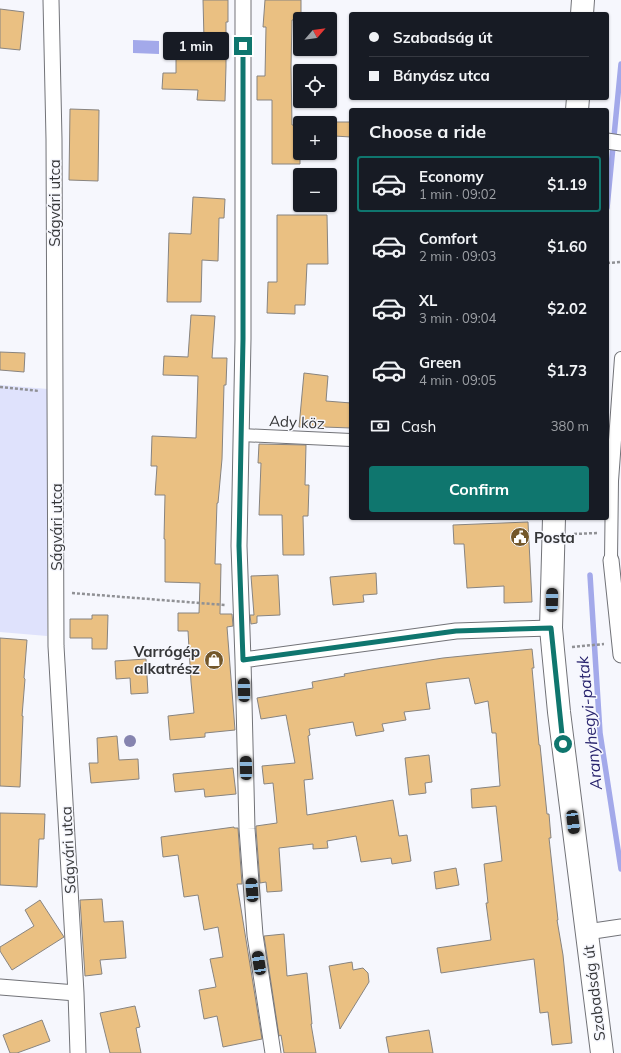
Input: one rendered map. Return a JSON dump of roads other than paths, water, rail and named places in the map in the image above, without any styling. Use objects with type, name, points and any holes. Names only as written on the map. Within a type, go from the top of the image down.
[{"type":"main road","points":[[582,12],[583,0]]},
{"type":"main road","name":"Szabadság út","points":[[554,520],[551,628],[559,712],[602,1053]]},
{"type":"street","name":"Ságvári utca","points":[[51,0],[54,147],[56,646],[76,993],[78,1053]]},
{"type":"street","points":[[243,0],[243,339],[239,546],[247,829],[255,935],[273,1053]]},
{"type":"street","points":[[609,141],[621,143]]},
{"type":"street","points":[[621,358],[613,475],[611,560],[621,655]]},
{"type":"street","name":"Ady köz","points":[[241,435],[349,440]]},
{"type":"street","points":[[243,660],[456,631],[551,628]]},
{"type":"street","name":"Szabadság út","points":[[587,932],[621,927]]},
{"type":"street","points":[[0,987],[76,993]]},
{"type":"water","points":[[133,40],[159,41],[159,54],[133,53]]},
{"type":"waterway","points":[[609,187],[621,64]]},
{"type":"waterway","name":"Aranyhegyi-patak","points":[[590,575],[600,733],[621,869]]},
{"type":"place","name":"Posta","points":[[520,537]]},
{"type":"place","name":"Varrógép alkatrész","points":[[214,660]]}]
